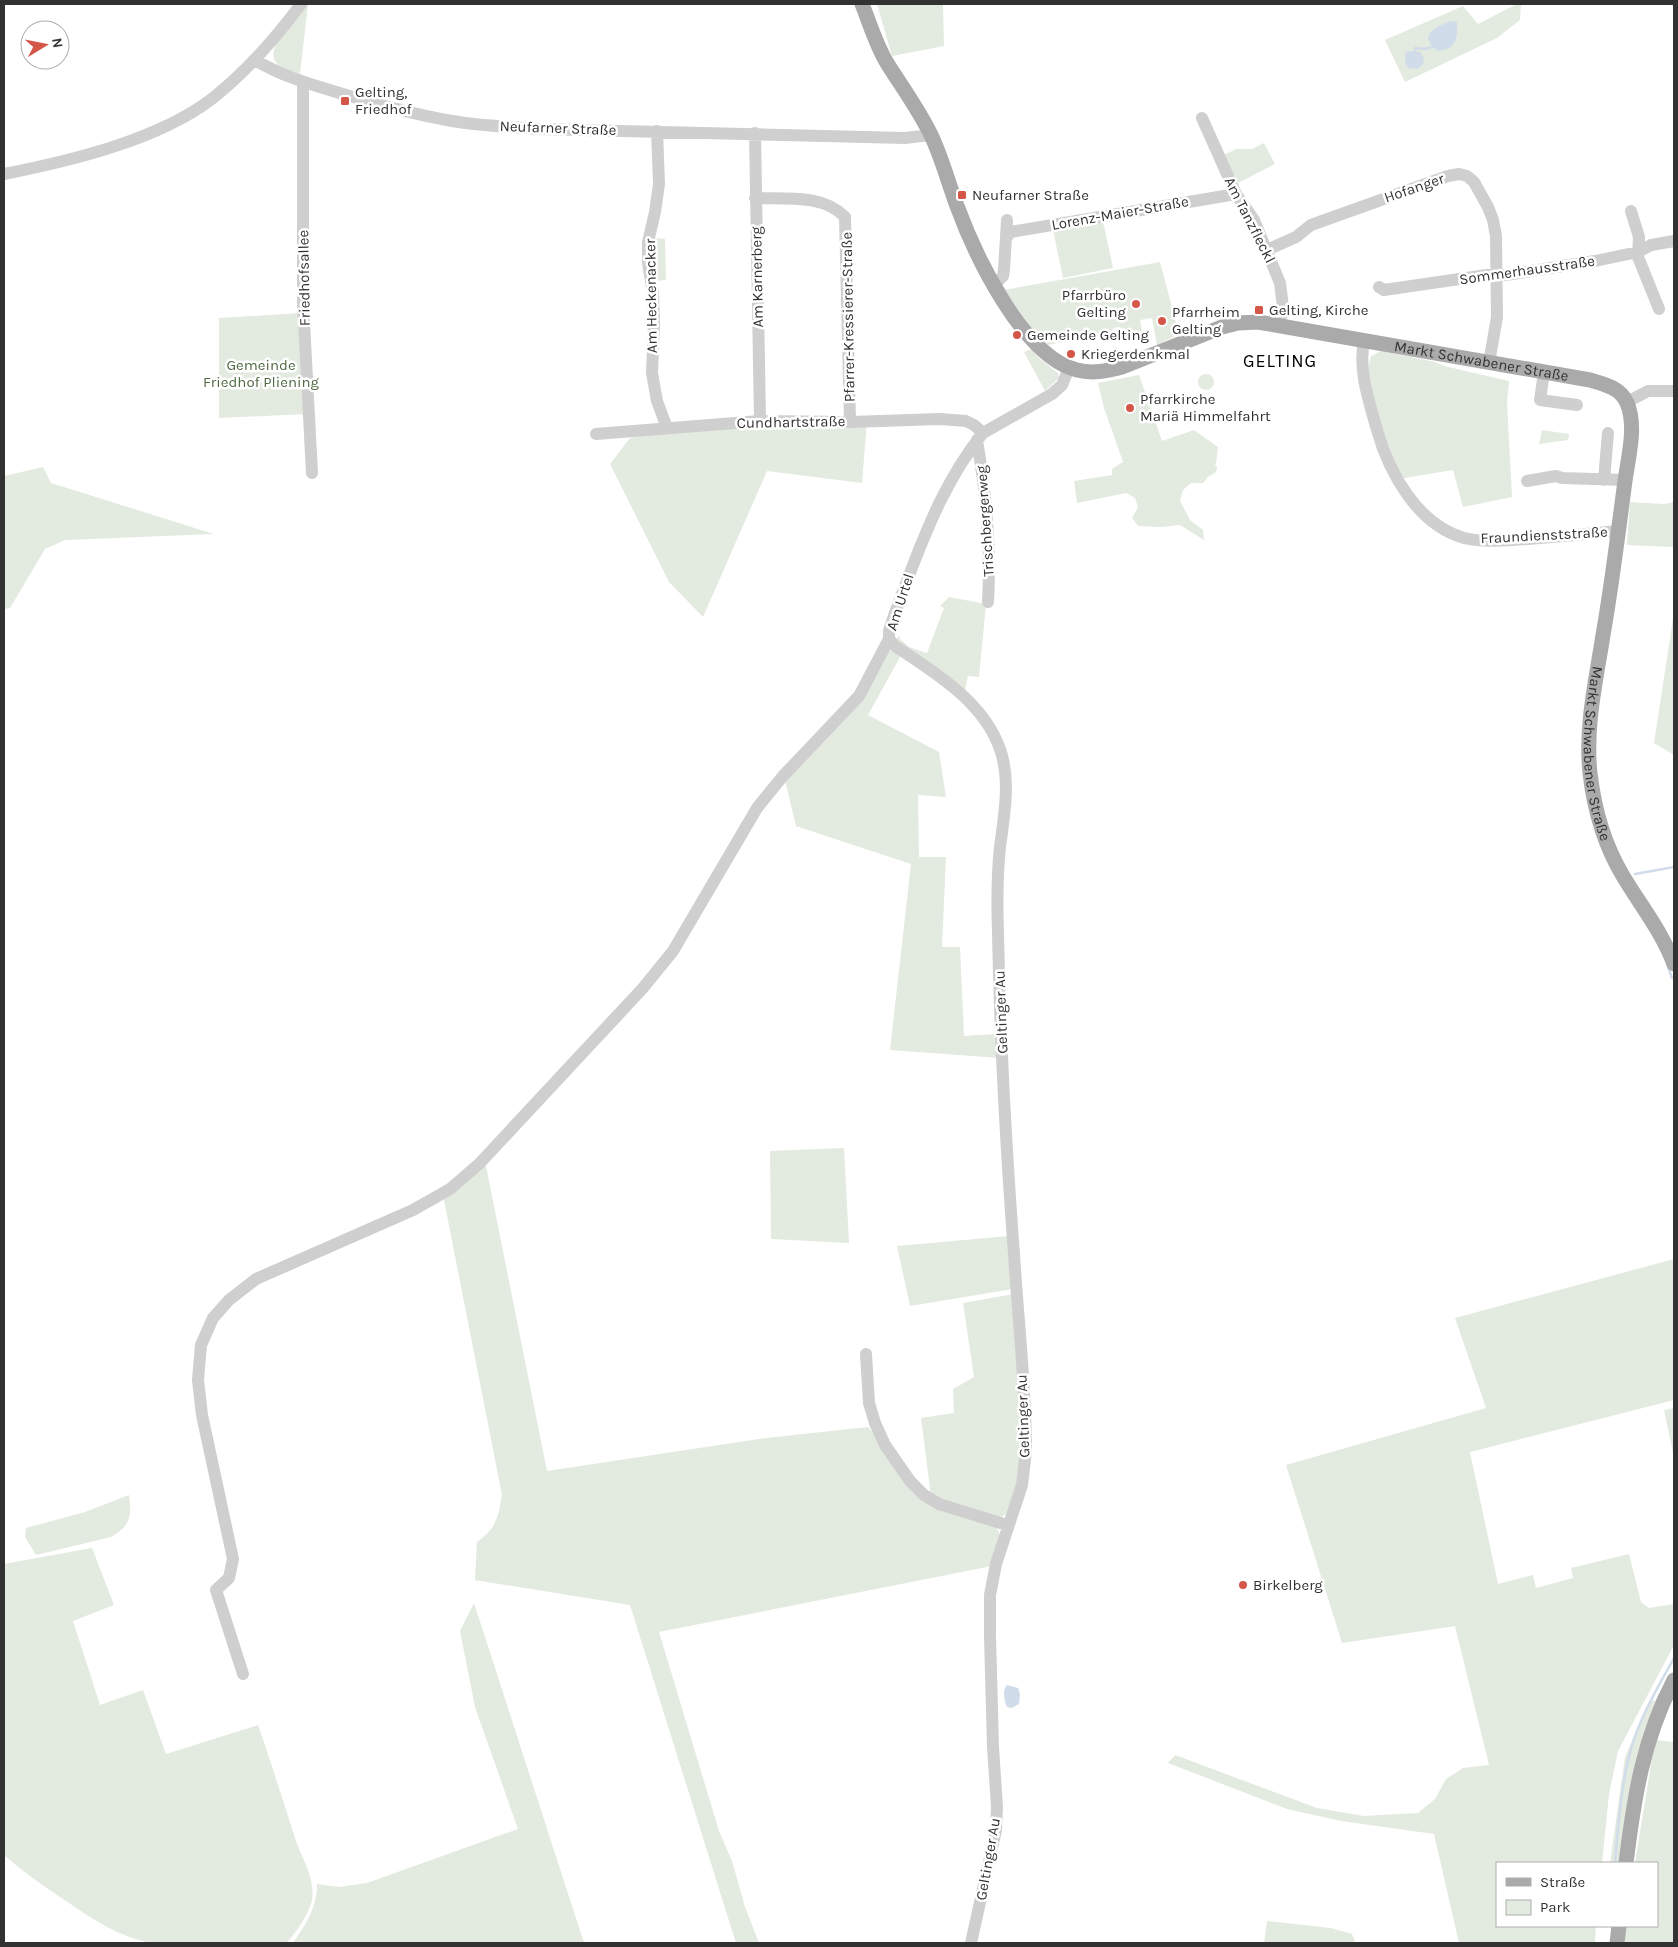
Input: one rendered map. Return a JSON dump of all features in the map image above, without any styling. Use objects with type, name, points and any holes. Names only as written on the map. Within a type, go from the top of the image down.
[{"type":"main road","name":"Markt Schwabener Straße","points":[[862,4],[883,54],[931,134],[945,168],[956,205],[969,236],[994,285],[1031,339],[1050,356],[1069,368],[1086,372],[1110,371],[1222,327],[1248,322],[1279,325],[1590,380],[1606,384],[1621,394],[1627,402],[1631,423],[1619,530],[1591,702],[1588,746],[1590,774],[1595,802],[1608,847],[1622,875],[1655,924],[1674,964]]},
{"type":"main road","points":[[1626,1862],[1633,1806],[1642,1764],[1663,1702],[1674,1680]]},
{"type":"main road","points":[[1618,1943],[1619,1927]]},
{"type":"street","points":[[4,174],[64,161],[115,145],[159,129],[189,114],[212,99],[255,60],[301,4]]},
{"type":"street","name":"Neufarner Straße","points":[[255,60],[281,74],[303,82],[400,110],[452,121],[540,129],[905,138],[931,134]]},
{"type":"street","name":"Friedhofsallee","points":[[303,82],[302,303],[312,473]]},
{"type":"street","name":"Am Tanzfleckl","points":[[1202,118],[1236,194],[1254,220],[1280,282],[1283,307],[1279,325]]},
{"type":"street","name":"Am Heckenacker","points":[[657,131],[658,184],[655,212],[648,242],[648,263],[653,293],[652,373],[657,401],[667,428]]},
{"type":"street","name":"Am Karnerberg","points":[[755,133],[760,421]]},
{"type":"street","name":"Hofanger","points":[[1267,250],[1296,237],[1311,224],[1430,182],[1459,174],[1467,176],[1474,182],[1488,207],[1496,236],[1497,317],[1489,363]]},
{"type":"street","name":"Lorenz-Maier-Straße","points":[[1006,238],[1011,232],[1016,230],[1236,194]]},
{"type":"street","name":"Pfarrer-Kressierer-Straße","points":[[755,198],[803,199],[826,204],[838,210],[845,217],[850,422]]},
{"type":"street","points":[[1632,211],[1639,237],[1638,257],[1659,309]]},
{"type":"street","points":[[994,285],[1003,276],[1007,220]]},
{"type":"street","name":"Sommerhausstraße","points":[[1378,287],[1384,290],[1487,275],[1497,276],[1595,261],[1638,252],[1651,244],[1674,241]]},
{"type":"street","name":"Fraundienststraße","points":[[1364,341],[1362,358],[1364,376],[1380,440],[1394,475],[1432,521],[1450,533],[1479,541],[1619,530]]},
{"type":"street","name":"Am Urtel","points":[[997,911],[1006,783],[1000,747],[988,725],[965,697],[889,639],[892,619],[932,517],[954,474],[980,437],[1052,394],[1062,385],[1069,368]]},
{"type":"street","points":[[1544,372],[1540,400],[1576,405]]},
{"type":"street","points":[[1627,402],[1648,391],[1674,391]]},
{"type":"street","name":"Cundhartstraße","points":[[596,434],[760,421],[850,422],[940,419],[966,421],[974,425],[980,437]]},
{"type":"street","points":[[1604,480],[1608,433]]},
{"type":"street","name":"Trischbergerweg","points":[[980,437],[990,566],[988,602]]},
{"type":"street","points":[[1527,481],[1556,476],[1562,478],[1625,480]]},
{"type":"street","points":[[243,1674],[216,1590],[229,1578],[233,1559],[202,1415],[198,1380],[201,1345],[213,1318],[228,1300],[256,1279],[413,1210],[450,1189],[479,1164],[643,988],[673,951],[756,808],[783,776],[859,696],[889,639]]},
{"type":"street","name":"Geltinger Au","points":[[971,1943],[996,1830],[997,1807],[989,1614],[992,1582],[1007,1526],[1022,1485],[1026,1458],[1026,1434],[1009,1194],[997,911]]},
{"type":"street","points":[[866,1354],[870,1403],[875,1423],[885,1445],[910,1481],[924,1495],[939,1504],[1007,1526]]},
{"type":"green space","points":[[306,4],[308,4],[300,74],[280,66],[275,61],[273,55],[278,40]]},
{"type":"green space","points":[[877,4],[943,4],[944,46],[892,56]]},
{"type":"green space","points":[[1517,4],[1521,4],[1520,20],[1497,38],[1405,82],[1385,40],[1463,6],[1478,24]]},
{"type":"green space","points":[[1264,143],[1275,164],[1238,183],[1224,155],[1236,149],[1252,149]]},
{"type":"green space","points":[[1103,221],[1113,268],[1063,278],[1053,230]]},
{"type":"green space","points":[[653,238],[665,239],[666,280],[655,281]]},
{"type":"green space","points":[[1160,262],[1179,334],[1157,345],[1152,318],[1140,320],[1142,331],[1121,335],[1119,327],[1049,345],[1033,330],[1004,290]]},
{"type":"green space","name":"Gemeinde Friedhof Pliening","points":[[302,313],[307,414],[219,418],[219,318]]},
{"type":"green space","points":[[1032,350],[1058,373],[1059,378],[1045,391],[1024,352]]},
{"type":"green space","points":[[1381,351],[1435,362],[1444,366],[1509,381],[1507,403],[1512,497],[1463,507],[1453,470],[1399,479],[1389,454],[1367,373],[1371,356]]},
{"type":"green space","points":[[1206,374],[1212,376],[1214,382],[1212,388],[1206,390],[1200,388],[1198,382],[1200,376]]},
{"type":"green space","points":[[1139,375],[1162,441],[1194,430],[1218,447],[1215,464],[1216,472],[1203,483],[1191,483],[1183,490],[1180,501],[1190,520],[1203,530],[1204,540],[1180,525],[1161,527],[1138,526],[1132,518],[1138,507],[1135,498],[1126,493],[1077,503],[1074,481],[1112,475],[1112,469],[1123,462],[1104,408],[1098,383]]},
{"type":"green space","points":[[867,421],[862,483],[767,471],[703,617],[669,582],[610,464],[630,438],[668,431]]},
{"type":"green space","points":[[1542,430],[1569,434],[1568,440],[1539,444]]},
{"type":"green space","points":[[43,467],[51,483],[214,534],[65,540],[45,549],[10,608],[4,609],[4,476]]},
{"type":"green space","points":[[1630,502],[1664,504],[1674,502],[1674,547],[1627,545]]},
{"type":"green space","points":[[949,597],[986,604],[979,677],[968,676],[965,690],[904,647],[897,639],[899,635],[900,639],[909,647],[927,653],[944,608],[940,606]]},
{"type":"green space","points":[[1674,619],[1674,755],[1654,743]]},
{"type":"green space","points":[[886,651],[893,651],[900,657],[868,715],[939,752],[946,797],[918,795],[919,857],[946,857],[942,947],[960,947],[964,1036],[997,1034],[1000,1058],[890,1050],[911,864],[796,826],[784,776],[810,751]]},
{"type":"green space","points":[[844,1148],[849,1243],[771,1239],[770,1151]]},
{"type":"green space","points":[[485,1161],[547,1471],[766,1438],[868,1427],[906,1481],[996,1526],[1000,1535],[992,1566],[659,1632],[719,1831],[732,1861],[745,1907],[759,1943],[736,1943],[630,1605],[475,1580],[477,1542],[495,1522],[502,1495],[443,1195]]},
{"type":"green space","points":[[1009,1236],[1013,1289],[910,1306],[897,1246]]},
{"type":"green space","points":[[1674,1259],[1674,1400],[1470,1452],[1498,1584],[1533,1575],[1536,1588],[1573,1578],[1571,1568],[1629,1554],[1641,1602],[1649,1608],[1674,1604],[1674,1645],[1618,1751],[1609,1794],[1602,1862],[1496,1862],[1496,1927],[1596,1927],[1595,1943],[1459,1943],[1434,1834],[1341,1821],[1287,1809],[1168,1763],[1175,1755],[1317,1808],[1364,1816],[1418,1813],[1435,1799],[1446,1779],[1463,1768],[1489,1765],[1455,1626],[1342,1643],[1286,1465],[1486,1408],[1455,1318]]},
{"type":"green space","points":[[1014,1294],[1024,1462],[1012,1503],[1006,1514],[1001,1517],[931,1496],[921,1418],[954,1413],[953,1389],[974,1377],[963,1303]]},
{"type":"green space","points":[[1674,1408],[1674,1457],[1664,1410]]},
{"type":"green space","points":[[129,1495],[130,1515],[126,1525],[111,1537],[36,1555],[25,1537],[26,1528],[85,1512]]},
{"type":"green space","points":[[92,1548],[114,1605],[73,1621],[100,1705],[143,1690],[166,1754],[258,1725],[312,1884],[312,1900],[308,1912],[287,1943],[152,1943],[140,1940],[94,1920],[40,1883],[4,1855],[4,1564]]},
{"type":"green space","points":[[474,1603],[584,1943],[293,1943],[313,1908],[317,1884],[339,1887],[367,1883],[518,1829],[475,1707],[460,1631]]},
{"type":"green space","points":[[1650,1700],[1657,1701],[1621,1862],[1610,1862],[1625,1757]]},
{"type":"green space","points":[[1655,1740],[1674,1742],[1674,1943],[1624,1943],[1626,1927],[1658,1927],[1658,1862],[1635,1862]]},
{"type":"green space","points":[[1267,1921],[1331,1928],[1352,1934],[1355,1941],[1352,1943],[1264,1943]]},
{"type":"water","points":[[1451,21],[1457,22],[1456,40],[1451,47],[1437,51],[1431,45],[1429,36],[1435,29]]},
{"type":"water","points":[[1411,51],[1420,52],[1424,58],[1423,64],[1418,69],[1408,68],[1405,61],[1405,53]]},
{"type":"water","points":[[1007,1685],[1018,1688],[1020,1694],[1019,1704],[1012,1708],[1007,1707],[1004,1698],[1004,1690]]},
{"type":"waterway","points":[[1415,51],[1415,48],[1424,49],[1432,47]]},
{"type":"waterway","points":[[1635,874],[1674,867]]},
{"type":"waterway","points":[[1668,967],[1672,978]]},
{"type":"waterway","points":[[1615,1862],[1622,1791],[1631,1749],[1644,1714],[1674,1658]]},
{"type":"place","name":"Gelting, Friedhof","points":[[345,101]]},
{"type":"place","name":"Neufarner Straße","points":[[962,195]]},
{"type":"place","name":"Pfarrbüro Gelting","points":[[1136,304]]},
{"type":"place","name":"Gelting, Kirche","points":[[1259,310]]},
{"type":"place","name":"Pfarrheim Gelting","points":[[1162,321]]},
{"type":"place","name":"Gemeinde Gelting","points":[[1017,335]]},
{"type":"place","name":"Kriegerdenkmal","points":[[1071,354]]},
{"type":"place","name":"Pfarrkirche Mariä Himmelfahrt","points":[[1130,408]]},
{"type":"place","name":"Birkelberg","points":[[1243,1585]]},
{"type":"district","name":"GELTING","points":[[1280,361]]}]
